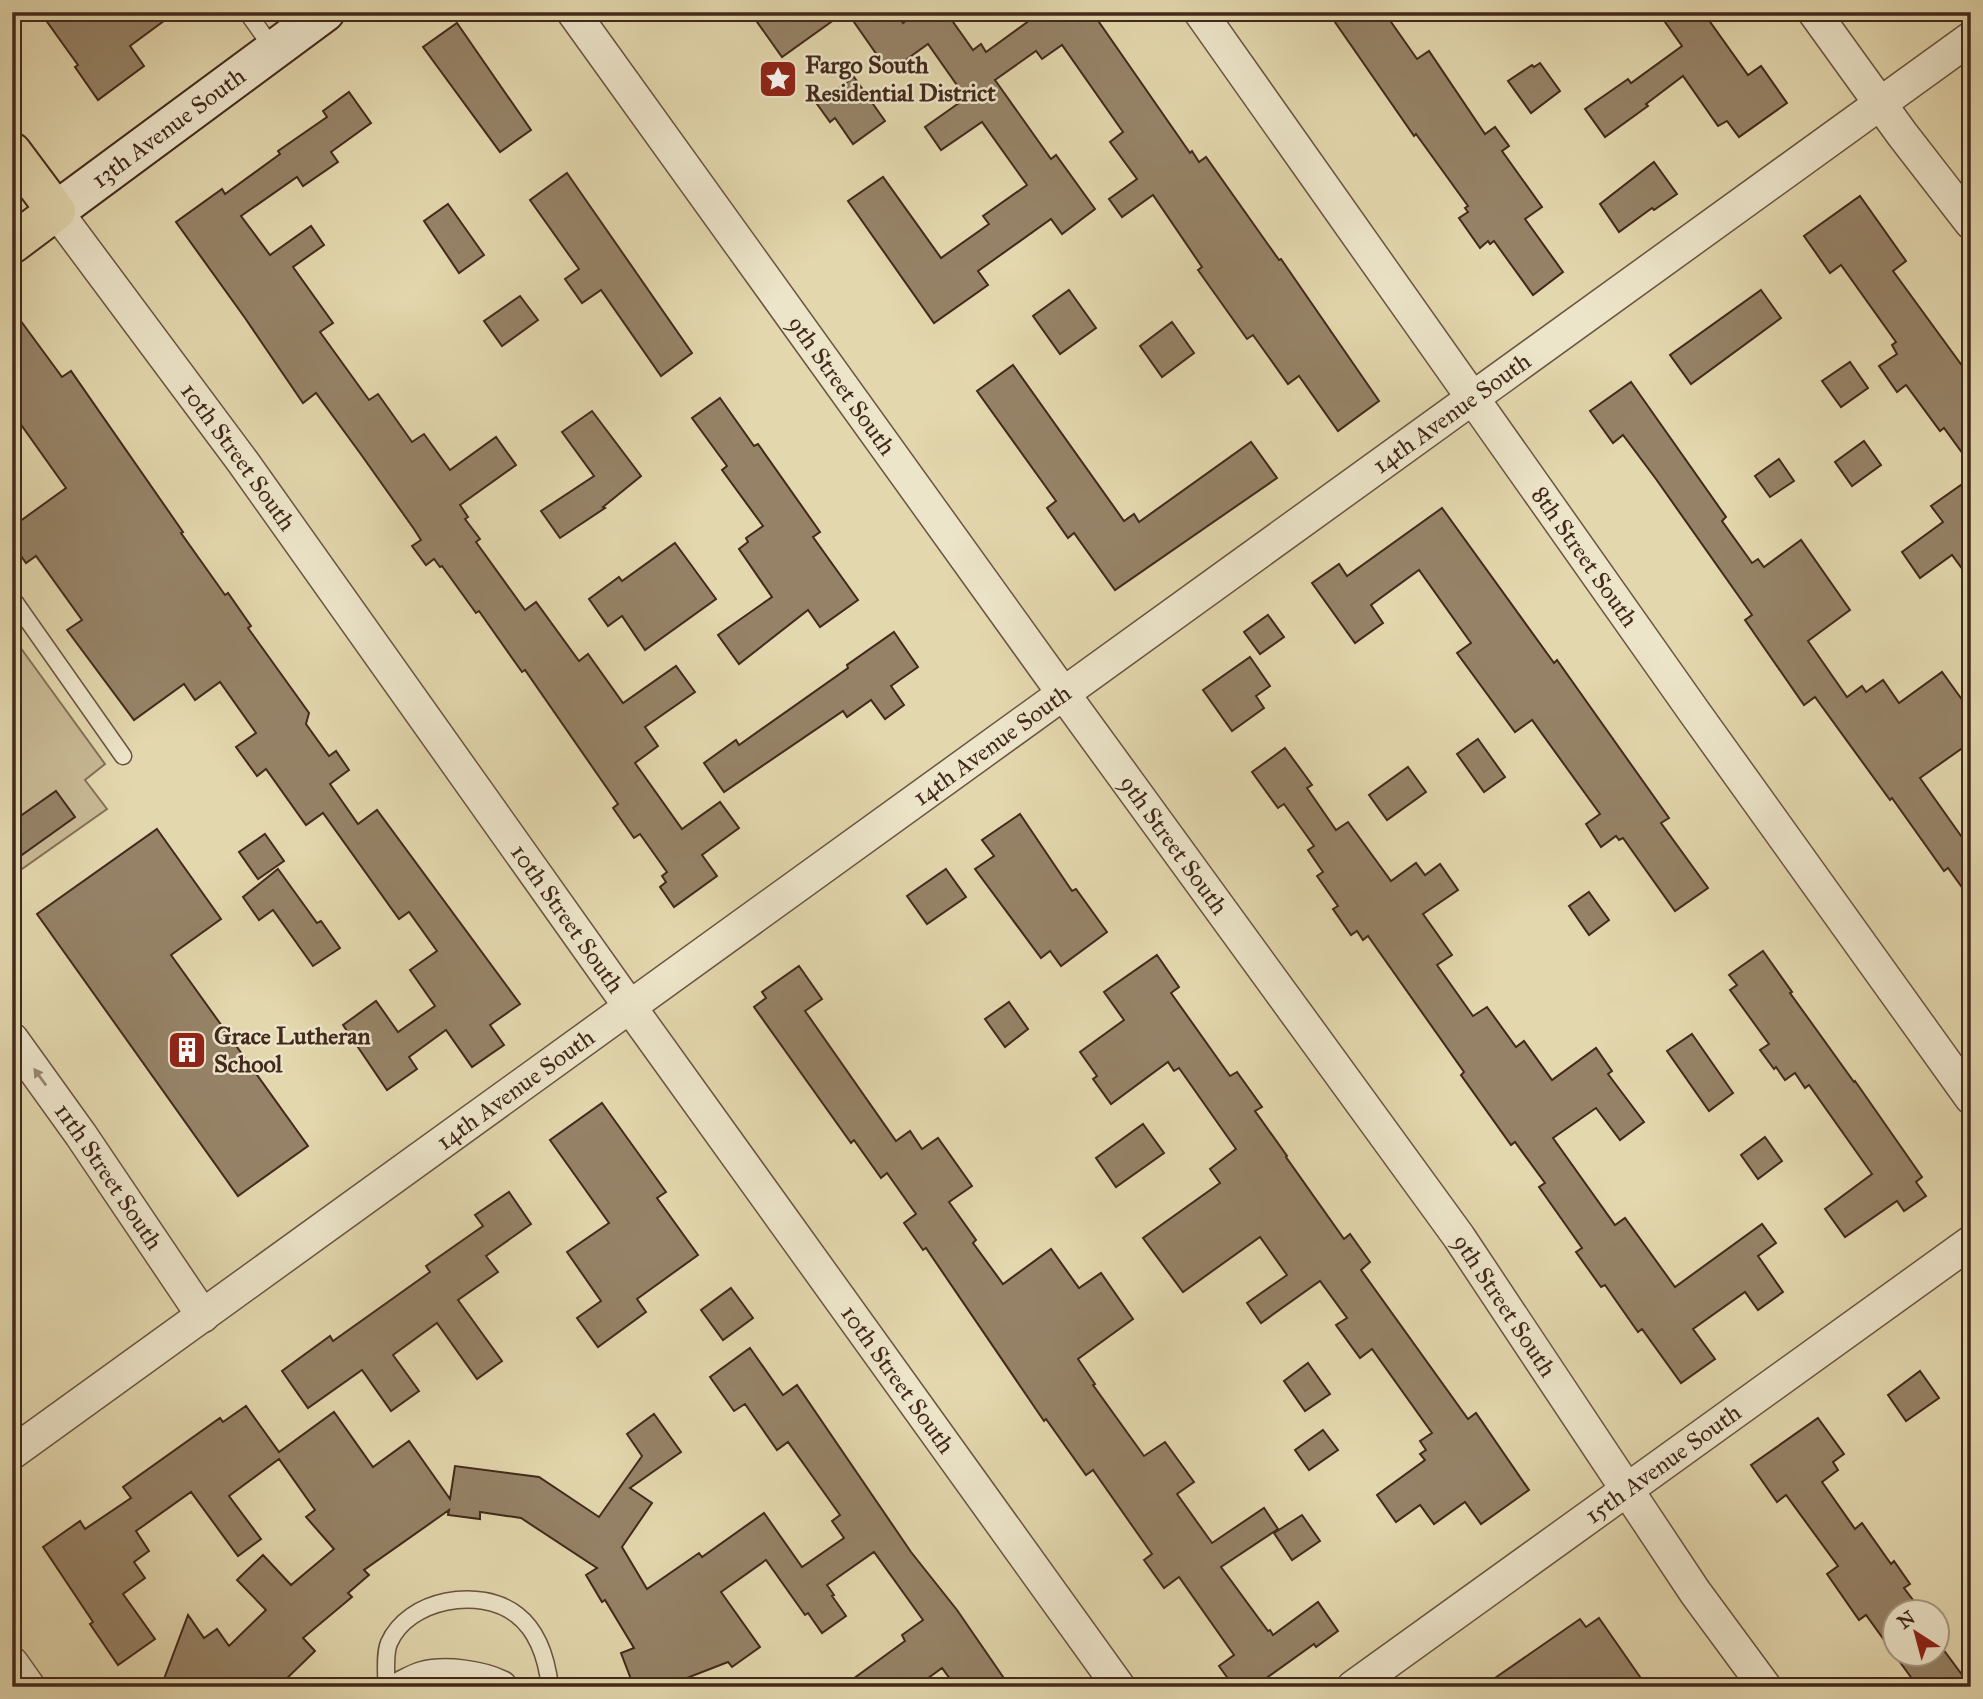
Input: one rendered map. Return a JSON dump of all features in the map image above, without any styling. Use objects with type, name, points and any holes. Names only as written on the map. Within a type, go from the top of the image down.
[{"type":"main road","name":"10th Street South","points":[[12,152],[56,211]]},
{"type":"main road","name":"13th Avenue South","points":[[12,244],[56,211]]},
{"type":"street","name":"13th Avenue South","points":[[56,211],[325,12]]},
{"type":"street","name":"9th Street South","points":[[573,12],[1459,1237],[1695,1592],[1765,1687]]},
{"type":"street","name":"8th Street South","points":[[1200,12],[1971,1098]]},
{"type":"street","points":[[1814,12],[1879,103],[1971,223]]},
{"type":"street","name":"14th Avenue South","points":[[12,1453],[1971,38]]},
{"type":"street","name":"10th Street South","points":[[56,211],[243,462],[630,1007],[1119,1687]]},
{"type":"street","name":"11th Street South","points":[[12,1039],[81,1135],[203,1316]]},
{"type":"street","name":"15th Avenue South","points":[[1353,1687],[1971,1242]]},
{"type":"street","points":[[12,1663],[29,1687]]},
{"type":"street","points":[[403,1687],[425,1677],[449,1676],[489,1681],[501,1687]]},
{"type":"lane","points":[[247,12],[274,50]]},
{"type":"lane","points":[[12,598],[123,756]]},
{"type":"lane","points":[[386,1687],[388,1645],[402,1625],[416,1611],[443,1603],[471,1600],[499,1604],[518,1615],[534,1635],[547,1662],[550,1687]]},
{"type":"shaded area","points":[[12,636],[105,764],[85,780],[107,809],[12,876]]},
{"type":"building","points":[[40,12],[176,12],[130,46],[144,66],[98,100],[75,67],[78,65]]},
{"type":"building","points":[[750,12],[845,12],[782,57]]},
{"type":"building","points":[[847,12],[895,12],[903,23],[918,12],[946,12],[973,50],[981,44],[986,52],[1041,12],[1092,12],[1190,153],[1192,151],[1199,162],[1206,157],[1279,260],[1281,259],[1379,401],[1338,431],[1299,376],[1288,384],[1253,335],[1247,339],[1198,270],[1202,267],[1153,195],[1122,217],[1109,199],[1137,179],[1110,142],[1123,132],[1062,45],[1042,59],[1036,51],[995,80],[1051,159],[1056,155],[1095,209],[1062,234],[1051,219],[978,271],[988,285],[934,323],[848,201],[883,177],[941,258],[989,224],[983,216],[1027,185],[982,122],[941,150],[925,127],[966,98],[928,44],[889,72]]},
{"type":"building","points":[[1328,12],[1384,12],[1417,59],[1429,51],[1485,134],[1495,127],[1509,146],[1502,151],[1542,207],[1525,219],[1563,272],[1533,295],[1494,241],[1490,244],[1488,241],[1480,248],[1459,218],[1468,212],[1465,208],[1468,206],[1416,134],[1414,136]]},
{"type":"building","points":[[1658,12],[1703,12],[1748,75],[1761,66],[1787,103],[1739,137],[1727,121],[1718,126],[1683,76],[1605,137],[1585,109],[1628,79],[1631,83],[1682,46]]},
{"type":"building","points":[[457,23],[531,130],[500,152],[423,47]]},
{"type":"building","points":[[1540,63],[1560,91],[1531,113],[1508,81],[1532,65],[1534,67]]},
{"type":"building","points":[[854,77],[885,121],[853,144],[835,118],[830,122],[817,104]]},
{"type":"building","points":[[349,92],[371,123],[331,152],[338,162],[303,186],[297,177],[241,216],[270,255],[311,226],[324,245],[293,267],[333,323],[320,332],[369,400],[378,394],[412,442],[424,434],[450,470],[496,437],[516,465],[460,505],[468,517],[465,519],[480,539],[476,542],[525,610],[536,602],[579,661],[588,654],[623,703],[676,666],[695,692],[645,727],[658,746],[635,763],[682,829],[720,802],[739,828],[702,855],[717,876],[674,907],[660,887],[666,882],[662,876],[667,872],[640,834],[634,838],[613,808],[618,804],[525,670],[522,672],[479,611],[476,613],[442,566],[434,559],[426,565],[412,546],[421,540],[360,453],[316,393],[303,403],[176,222],[222,189],[225,194],[280,154],[278,151],[327,117],[323,111]]},
{"type":"building","points":[[1654,162],[1677,194],[1619,232],[1600,204]]},
{"type":"building","points":[[567,173],[692,353],[661,376],[601,290],[582,303],[565,279],[579,269],[530,200]]},
{"type":"building","points":[[1860,196],[1906,261],[1893,271],[1971,378],[1971,465],[1944,428],[1940,431],[1906,385],[1897,392],[1879,366],[1897,354],[1892,345],[1896,342],[1841,265],[1830,273],[1804,236]]},
{"type":"building","points":[[448,204],[484,255],[459,273],[424,221]]},
{"type":"building","points":[[1069,290],[1096,328],[1060,354],[1033,316]]},
{"type":"building","points":[[1761,290],[1781,318],[1691,384],[1670,355]]},
{"type":"building","points":[[520,296],[538,320],[502,346],[484,321]]},
{"type":"building","points":[[12,309],[62,377],[71,371],[183,532],[181,533],[225,595],[228,593],[251,626],[248,628],[309,713],[306,724],[329,756],[336,751],[349,770],[330,784],[358,824],[377,810],[520,1004],[490,1025],[504,1045],[472,1067],[446,1030],[409,1057],[417,1069],[387,1090],[343,1025],[376,1001],[398,1032],[435,1006],[410,970],[437,951],[409,912],[399,919],[323,813],[306,825],[266,769],[257,776],[236,747],[256,733],[220,682],[195,700],[184,684],[134,720],[67,630],[82,620],[36,556],[26,563],[12,543],[12,527],[66,488],[12,412]]},
{"type":"building","points":[[1172,322],[1194,353],[1162,377],[1140,346]]},
{"type":"building","points":[[1850,362],[1868,388],[1841,407],[1822,381]]},
{"type":"building","points":[[1013,365],[1124,521],[1134,514],[1139,522],[1251,442],[1277,478],[1115,590],[1074,533],[1068,538],[1047,508],[1056,501],[977,391]]},
{"type":"building","points":[[1631,382],[1726,517],[1722,521],[1752,563],[1758,559],[1764,567],[1801,540],[1850,610],[1808,641],[1847,697],[1862,686],[1866,692],[1883,680],[1899,703],[1942,672],[1971,712],[1971,742],[1920,778],[1971,850],[1971,900],[1948,868],[1944,871],[1815,697],[1804,705],[1745,620],[1752,615],[1656,479],[1623,435],[1613,443],[1590,411]]},
{"type":"building","points":[[720,398],[754,446],[758,444],[820,532],[813,537],[858,600],[820,627],[808,610],[739,664],[718,635],[772,597],[739,549],[748,542],[746,538],[763,526],[722,470],[727,466],[692,418]]},
{"type":"building","points":[[592,411],[641,476],[603,507],[605,508],[560,538],[541,511],[594,476],[562,432]]},
{"type":"building","points":[[1864,441],[1881,465],[1852,486],[1835,462]]},
{"type":"building","points":[[1779,459],[1794,481],[1770,497],[1755,476]]},
{"type":"building","points":[[1971,478],[1971,581],[1952,555],[1920,578],[1902,552],[1943,522],[1931,506]]},
{"type":"building","points":[[1442,508],[1554,663],[1557,660],[1669,818],[1661,823],[1708,888],[1675,911],[1623,838],[1619,840],[1616,836],[1601,847],[1586,824],[1600,814],[1532,720],[1515,732],[1457,653],[1471,643],[1419,570],[1371,605],[1383,623],[1355,643],[1312,583],[1339,564],[1347,576]]},
{"type":"building","points":[[675,543],[716,599],[645,650],[622,616],[608,626],[589,599],[619,577],[622,581]]},
{"type":"building","points":[[1268,615],[1284,637],[1260,654],[1244,632]]},
{"type":"building","points":[[894,632],[918,667],[891,686],[904,705],[885,719],[871,700],[847,717],[843,711],[724,792],[704,763],[736,740],[739,745]]},
{"type":"building","points":[[1250,657],[1270,686],[1256,696],[1264,708],[1232,731],[1203,690]]},
{"type":"building","points":[[1478,739],[1505,777],[1484,792],[1457,754]]},
{"type":"building","points":[[1285,748],[1312,785],[1307,788],[1336,830],[1348,822],[1391,881],[1416,863],[1425,875],[1440,864],[1458,890],[1423,914],[1452,955],[1437,965],[1473,1016],[1487,1007],[1516,1047],[1524,1041],[1552,1080],[1596,1048],[1612,1071],[1608,1074],[1644,1122],[1620,1140],[1596,1108],[1553,1138],[1615,1225],[1625,1218],[1675,1287],[1762,1224],[1776,1243],[1758,1256],[1783,1292],[1758,1310],[1745,1292],[1693,1329],[1715,1359],[1681,1383],[1642,1329],[1638,1332],[1605,1285],[1601,1287],[1576,1252],[1582,1248],[1539,1187],[1545,1183],[1515,1142],[1511,1145],[1461,1075],[1464,1072],[1368,936],[1363,940],[1357,931],[1351,935],[1333,909],[1338,906],[1317,876],[1323,872],[1308,850],[1314,846],[1284,804],[1278,808],[1252,772]]},
{"type":"building","points":[[1408,767],[1426,792],[1387,820],[1369,795]]},
{"type":"building","points":[[56,791],[75,817],[12,862],[12,822]]},
{"type":"building","points":[[1020,814],[1072,891],[1076,889],[1107,932],[1061,966],[1050,951],[1041,958],[975,869],[994,856],[982,840]]},
{"type":"building","name":"Grace Lutheran School","points":[[157,829],[221,919],[171,955],[308,1146],[238,1196],[37,914]]},
{"type":"building","points":[[265,834],[284,861],[258,879],[239,852]]},
{"type":"building","points":[[278,869],[317,923],[321,921],[340,948],[313,966],[273,910],[259,920],[243,897]]},
{"type":"building","points":[[946,869],[966,897],[927,924],[907,896]]},
{"type":"building","points":[[1589,892],[1609,920],[1589,935],[1569,906]]},
{"type":"building","points":[[1763,951],[1922,1177],[1916,1182],[1926,1196],[1904,1211],[1897,1201],[1845,1237],[1825,1209],[1872,1174],[1809,1085],[1805,1088],[1795,1073],[1785,1080],[1776,1067],[1774,1069],[1760,1050],[1769,1044],[1730,990],[1737,985],[1729,975]]},
{"type":"building","points":[[1157,955],[1179,987],[1171,993],[1230,1076],[1237,1072],[1262,1107],[1255,1111],[1344,1239],[1350,1234],[1370,1262],[1361,1270],[1468,1419],[1476,1413],[1529,1490],[1481,1524],[1465,1502],[1434,1524],[1420,1505],[1396,1522],[1377,1495],[1425,1460],[1420,1454],[1426,1450],[1420,1441],[1432,1433],[1372,1349],[1360,1358],[1336,1325],[1347,1318],[1320,1281],[1261,1323],[1247,1303],[1287,1275],[1260,1237],[1183,1292],[1143,1238],[1220,1183],[1210,1169],[1236,1149],[1179,1068],[1174,1071],[1168,1062],[1111,1104],[1093,1079],[1097,1076],[1080,1052],[1124,1020],[1104,992]]},
{"type":"building","points":[[799,966],[822,999],[805,1011],[896,1141],[910,1131],[922,1149],[938,1138],[972,1186],[949,1202],[976,1240],[973,1243],[1003,1284],[1051,1249],[1079,1288],[1101,1273],[1133,1319],[1078,1359],[1095,1384],[1093,1385],[1144,1456],[1165,1442],[1194,1482],[1177,1494],[1212,1543],[1264,1508],[1278,1529],[1221,1567],[1268,1631],[1273,1635],[1318,1602],[1338,1631],[1316,1647],[1314,1644],[1254,1687],[1234,1687],[1219,1666],[1234,1655],[1179,1577],[1164,1588],[1144,1560],[1152,1554],[1093,1470],[1086,1475],[1046,1419],[1044,1421],[926,1248],[923,1250],[904,1223],[916,1214],[887,1173],[881,1178],[854,1140],[851,1143],[754,1007],[766,998],[762,992]]},
{"type":"building","points":[[1009,1002],[1028,1029],[1005,1047],[985,1019]]},
{"type":"building","points":[[1692,1034],[1733,1093],[1709,1111],[1667,1051]]},
{"type":"building","points":[[602,1103],[666,1192],[657,1198],[698,1255],[637,1299],[646,1312],[598,1347],[577,1318],[601,1301],[567,1252],[609,1223],[550,1140]]},
{"type":"building","points":[[1143,1124],[1164,1153],[1116,1187],[1096,1158]]},
{"type":"building","points":[[1765,1137],[1782,1161],[1758,1179],[1741,1155]]},
{"type":"building","points":[[509,1192],[531,1224],[486,1256],[498,1272],[458,1300],[502,1361],[477,1379],[437,1323],[393,1355],[419,1391],[391,1411],[362,1370],[308,1408],[282,1371],[330,1336],[333,1341],[430,1272],[426,1266],[483,1226],[475,1215]]},
{"type":"building","points":[[731,1288],[753,1318],[723,1340],[701,1310]]},
{"type":"building","points":[[750,1348],[783,1395],[797,1385],[911,1552],[957,1610],[1010,1687],[956,1687],[942,1668],[916,1687],[842,1687],[905,1641],[902,1635],[923,1620],[874,1552],[827,1585],[846,1616],[822,1633],[808,1613],[805,1615],[766,1560],[721,1592],[760,1647],[732,1667],[728,1662],[679,1681],[682,1687],[634,1687],[621,1653],[634,1648],[605,1600],[602,1602],[586,1575],[597,1568],[521,1518],[480,1512],[480,1519],[448,1515],[449,1510],[364,1570],[369,1575],[348,1593],[352,1597],[303,1638],[315,1651],[278,1687],[161,1687],[188,1615],[204,1638],[217,1629],[229,1646],[266,1610],[237,1580],[263,1555],[291,1585],[334,1549],[306,1517],[315,1510],[279,1459],[229,1496],[261,1539],[238,1556],[191,1492],[136,1531],[149,1551],[134,1562],[145,1578],[123,1594],[155,1639],[118,1665],[43,1547],[80,1521],[85,1529],[131,1498],[123,1487],[220,1418],[223,1422],[246,1406],[279,1452],[334,1412],[373,1467],[409,1441],[450,1499],[455,1466],[539,1477],[599,1517],[642,1456],[627,1434],[654,1414],[681,1452],[630,1488],[652,1503],[622,1547],[647,1589],[699,1553],[702,1557],[764,1513],[802,1567],[844,1538],[832,1521],[840,1515],[788,1442],[777,1450],[745,1404],[734,1411],[710,1377]]},
{"type":"building","points":[[1308,1363],[1330,1394],[1305,1411],[1284,1381]]},
{"type":"building","points":[[1920,1371],[1939,1398],[1906,1421],[1888,1395]]},
{"type":"building","points":[[1818,1418],[1844,1454],[1833,1462],[1838,1470],[1822,1482],[1855,1529],[1862,1523],[1891,1564],[1894,1561],[1910,1584],[1904,1588],[1912,1598],[1882,1598],[1882,1637],[1866,1615],[1859,1620],[1827,1574],[1838,1566],[1786,1495],[1777,1502],[1751,1465]]},
{"type":"building","points":[[1323,1430],[1338,1450],[1309,1470],[1295,1450]]},
{"type":"building","points":[[1302,1515],[1320,1541],[1292,1560],[1274,1533]]},
{"type":"building","points":[[1599,1618],[1647,1687],[1482,1687],[1580,1619],[1586,1627]]},
{"type":"building","points":[[1952,1661],[1971,1687],[1918,1687],[1904,1668],[1952,1668]]},
{"type":"place","name":"Fargo South Residential District","points":[[778,79]]},
{"type":"place","name":"Grace Lutheran School","points":[[187,1050]]}]
